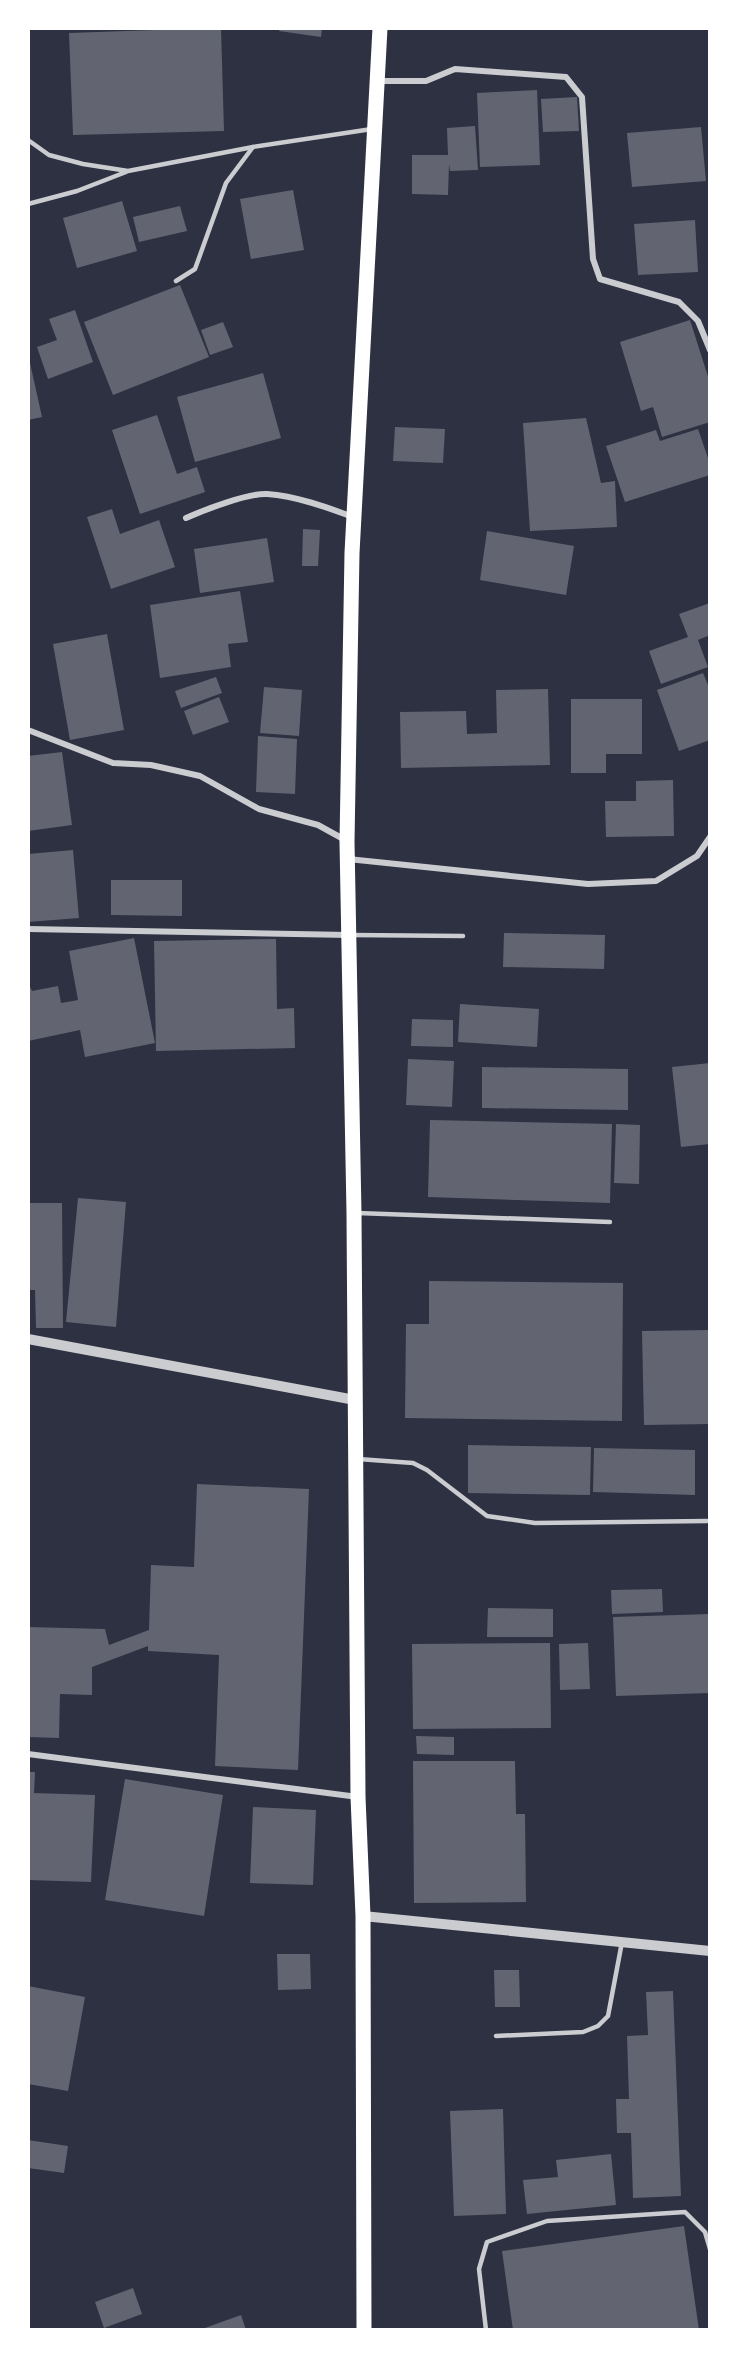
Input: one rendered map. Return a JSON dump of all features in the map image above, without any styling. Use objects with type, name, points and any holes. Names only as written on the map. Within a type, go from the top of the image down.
[{"type":"main road","points":[[364,2330],[363,1916],[358,1797],[354,1213],[347,842],[354,517],[380,28]]},
{"type":"street","points":[[377,81],[426,81],[455,69],[566,77],[582,97],[593,259],[600,279],[679,302],[698,321],[710,350]]},
{"type":"street","points":[[186,518],[209,507],[265,494],[321,505],[354,517]]},
{"type":"street","points":[[28,730],[113,763],[151,765],[200,776],[259,809],[318,825],[347,842]]},
{"type":"street","points":[[347,859],[588,884],[656,881],[697,856],[710,837]]},
{"type":"street","points":[[28,929],[349,935]]},
{"type":"street","points":[[28,1339],[355,1400]]},
{"type":"street","points":[[28,1754],[358,1797]]},
{"type":"street","points":[[363,1916],[710,1951]]},
{"type":"lane","points":[[28,204],[77,191],[128,171],[253,147],[374,128]]},
{"type":"lane","points":[[28,140],[49,155],[82,165],[128,171]]},
{"type":"lane","points":[[176,281],[195,269],[226,183],[253,147]]},
{"type":"lane","points":[[349,935],[464,936]]},
{"type":"lane","points":[[354,1213],[610,1222]]},
{"type":"lane","points":[[356,1459],[396,1460],[413,1463],[427,1470],[487,1516],[535,1522],[707,1521]]},
{"type":"lane","points":[[496,2036],[583,2032],[598,2026],[608,2016],[622,1942]]},
{"type":"lane","points":[[486,2330],[479,2269],[487,2242],[547,2222],[685,2212],[705,2232],[710,2249]]},
{"type":"building","points":[[155,28],[221,28],[224,131],[73,135],[69,33],[155,30]]},
{"type":"building","points":[[280,28],[322,28],[321,37],[279,31]]},
{"type":"building","points":[[537,90],[540,165],[480,167],[477,93]]},
{"type":"building","points":[[577,97],[579,131],[543,132],[541,99]]},
{"type":"building","points":[[475,126],[478,170],[450,171],[449,164],[448,195],[412,194],[412,155],[448,155],[447,128]]},
{"type":"building","points":[[701,127],[706,181],[632,187],[627,133]]},
{"type":"building","points":[[293,190],[304,250],[251,259],[240,199]]},
{"type":"building","points":[[122,201],[137,251],[77,268],[63,218]]},
{"type":"building","points":[[180,206],[187,231],[139,242],[133,217]]},
{"type":"building","points":[[695,220],[698,272],[638,275],[634,224]]},
{"type":"building","points":[[180,285],[209,357],[113,395],[84,322]]},
{"type":"building","points":[[75,310],[93,362],[48,379],[37,347],[57,340],[49,319]]},
{"type":"building","points":[[690,320],[710,383],[710,422],[662,437],[653,407],[641,411],[620,342]]},
{"type":"building","points":[[223,322],[233,347],[210,355],[201,330]]},
{"type":"building","points":[[28,354],[42,417],[28,420]]},
{"type":"building","points":[[263,373],[281,438],[195,462],[177,397]]},
{"type":"building","points":[[157,415],[177,474],[197,467],[205,492],[140,514],[112,430]]},
{"type":"building","points":[[586,418],[601,483],[615,481],[617,527],[530,531],[523,423]]},
{"type":"building","points":[[395,427],[445,429],[443,463],[393,461]]},
{"type":"building","points":[[698,429],[710,464],[710,475],[625,502],[606,446],[656,430],[660,441]]},
{"type":"building","points":[[112,509],[120,534],[159,520],[175,567],[111,589],[87,517]]},
{"type":"building","points":[[303,529],[320,530],[318,566],[302,566]]},
{"type":"building","points":[[487,531],[574,546],[566,595],[480,580]]},
{"type":"building","points":[[267,538],[274,582],[200,593],[194,549]]},
{"type":"building","points":[[240,591],[248,642],[228,644],[231,667],[160,678],[150,605]]},
{"type":"building","points":[[710,603],[710,635],[698,640],[708,667],[661,684],[649,651],[688,637],[679,614]]},
{"type":"building","points":[[107,634],[124,730],[70,740],[53,644]]},
{"type":"building","points":[[703,673],[710,690],[710,740],[679,751],[657,690]]},
{"type":"building","points":[[216,677],[222,693],[181,708],[175,691]]},
{"type":"building","points":[[264,687],[302,690],[299,736],[260,733]]},
{"type":"building","points":[[548,689],[550,765],[401,768],[400,712],[466,711],[467,734],[497,733],[496,690]]},
{"type":"building","points":[[219,697],[229,722],[193,735],[184,711]]},
{"type":"building","points":[[571,699],[642,699],[642,754],[606,754],[606,773],[571,773]]},
{"type":"building","points":[[258,736],[297,739],[295,794],[256,792]]},
{"type":"building","points":[[62,752],[72,825],[28,831],[28,756]]},
{"type":"building","points":[[673,780],[674,836],[606,837],[605,801],[636,801],[636,781]]},
{"type":"building","points":[[73,850],[79,918],[28,922],[28,854]]},
{"type":"building","points":[[111,880],[182,880],[182,916],[111,915]]},
{"type":"building","points":[[504,933],[605,935],[604,969],[503,967]]},
{"type":"building","points":[[134,938],[155,1043],[85,1057],[80,1030],[28,1041],[28,982],[32,991],[58,986],[61,1003],[78,1000],[69,951]]},
{"type":"building","points":[[276,939],[277,1009],[294,1008],[295,1048],[156,1051],[154,941]]},
{"type":"building","points":[[460,1004],[539,1009],[537,1047],[458,1042]]},
{"type":"building","points":[[412,1019],[453,1020],[453,1047],[411,1046]]},
{"type":"building","points":[[408,1059],[454,1061],[452,1107],[406,1105]]},
{"type":"building","points":[[710,1063],[710,1144],[681,1147],[672,1067]]},
{"type":"building","points":[[482,1067],[628,1069],[628,1110],[482,1108]]},
{"type":"building","points":[[430,1120],[612,1124],[610,1203],[428,1197]]},
{"type":"building","points":[[616,1124],[640,1125],[639,1184],[614,1183]]},
{"type":"building","points":[[78,1198],[126,1202],[116,1327],[66,1322]]},
{"type":"building","points":[[28,1203],[62,1203],[63,1328],[36,1328],[35,1290],[28,1290]]},
{"type":"building","points":[[429,1281],[623,1283],[622,1421],[405,1418],[406,1324],[429,1324]]},
{"type":"building","points":[[710,1330],[710,1424],[644,1425],[642,1331]]},
{"type":"building","points":[[468,1445],[591,1447],[590,1495],[468,1493]]},
{"type":"building","points":[[594,1448],[695,1450],[695,1495],[593,1492]]},
{"type":"building","points":[[197,1484],[309,1489],[298,1770],[215,1766],[219,1655],[148,1651],[148,1646],[92,1667],[92,1695],[60,1694],[59,1738],[28,1737],[28,1627],[105,1629],[109,1645],[149,1630],[151,1565],[194,1567]]},
{"type":"building","points":[[662,1589],[663,1612],[612,1614],[611,1590]]},
{"type":"building","points":[[488,1608],[553,1609],[553,1637],[487,1637]]},
{"type":"building","points":[[710,1614],[710,1693],[616,1696],[613,1617]]},
{"type":"building","points":[[550,1643],[551,1728],[413,1729],[412,1644]]},
{"type":"building","points":[[588,1643],[590,1689],[560,1690],[559,1644]]},
{"type":"building","points":[[416,1736],[454,1737],[454,1755],[417,1754]]},
{"type":"building","points":[[413,1761],[515,1761],[516,1814],[525,1814],[526,1902],[414,1903]]},
{"type":"building","points":[[28,1772],[35,1772],[34,1793],[95,1795],[91,1882],[28,1880]]},
{"type":"building","points":[[125,1779],[223,1795],[204,1916],[105,1900]]},
{"type":"building","points":[[253,1807],[316,1810],[313,1885],[250,1883]]},
{"type":"building","points":[[277,1954],[310,1954],[311,1989],[278,1990]]},
{"type":"building","points":[[494,1970],[519,1970],[520,2007],[495,2007]]},
{"type":"building","points":[[28,1986],[85,1997],[68,2091],[28,2084]]},
{"type":"building","points":[[673,1991],[681,2196],[633,2198],[631,2133],[617,2133],[616,2099],[629,2099],[627,2036],[648,2035],[646,1992]]},
{"type":"building","points":[[503,2109],[506,2214],[454,2216],[450,2111]]},
{"type":"building","points":[[28,2140],[68,2146],[64,2173],[28,2168]]},
{"type":"building","points":[[611,2154],[616,2205],[527,2214],[523,2180],[558,2177],[556,2160]]},
{"type":"building","points":[[684,2226],[699,2330],[513,2330],[502,2251]]},
{"type":"building","points":[[133,2288],[142,2314],[104,2328],[95,2302]]},
{"type":"building","points":[[241,2315],[246,2330],[202,2330],[202,2329]]}]
